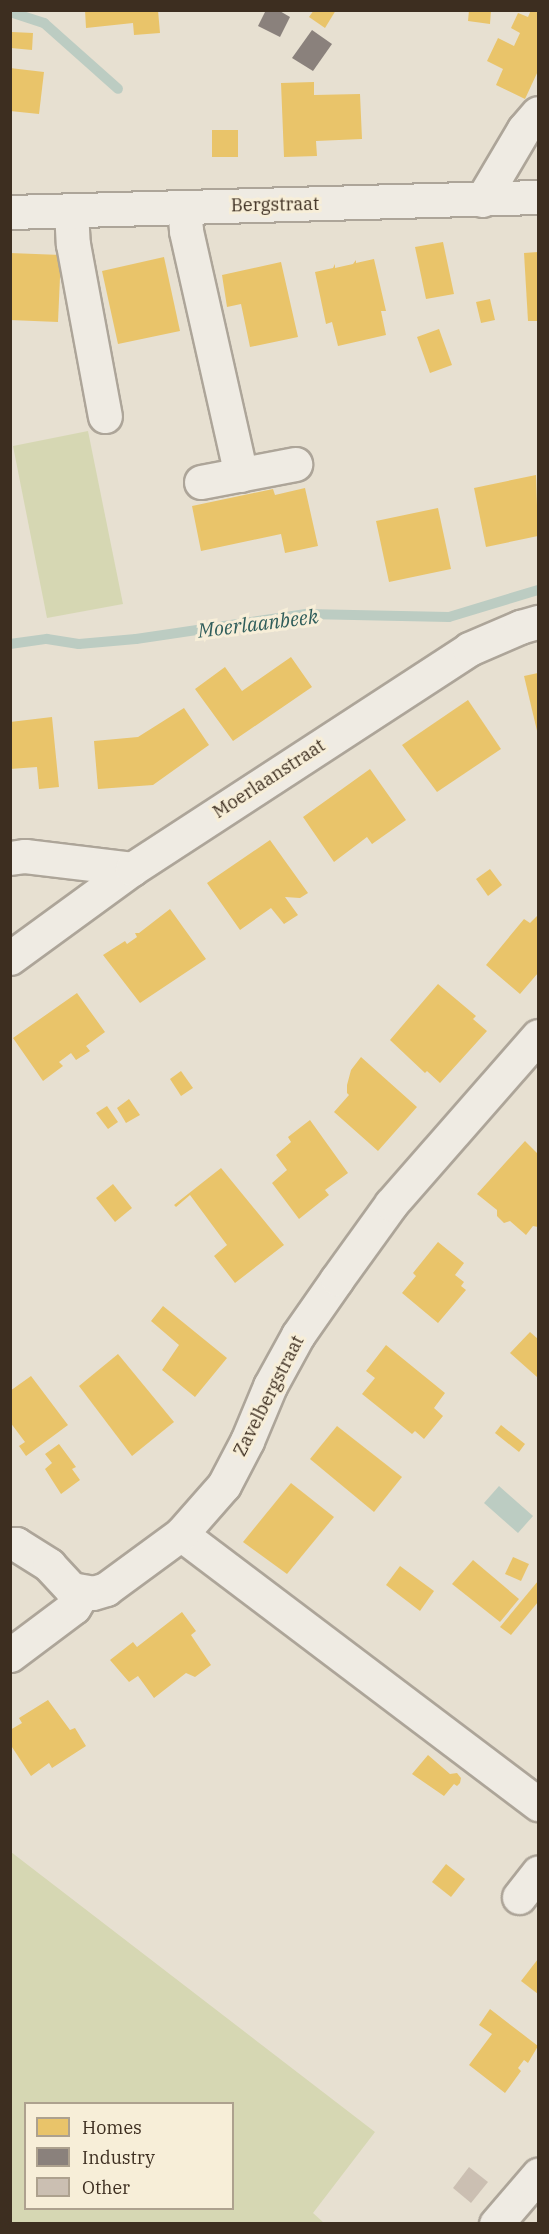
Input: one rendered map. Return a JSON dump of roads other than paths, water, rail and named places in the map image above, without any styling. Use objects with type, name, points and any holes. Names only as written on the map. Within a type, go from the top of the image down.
[{"type":"street","points":[[482,200],[524,129],[538,113]]},
{"type":"street","name":"Bergstraat","points":[[10,212],[538,197]]},
{"type":"street","points":[[184,207],[186,231],[241,475]]},
{"type":"street","points":[[71,210],[72,244],[105,416]]},
{"type":"street","points":[[201,482],[295,464]]},
{"type":"street","name":"Moerlaanstraat","points":[[10,958],[132,868],[470,649],[520,627],[538,622]]},
{"type":"street","points":[[10,858],[24,856],[132,868]]},
{"type":"street","name":"Zavelbergstraat","points":[[83,1592],[106,1589],[182,1534],[224,1485],[247,1441],[281,1365],[298,1335],[337,1278],[391,1204],[538,1036]]},
{"type":"street","points":[[182,1534],[538,1804]]},
{"type":"street","points":[[10,1544],[16,1544],[49,1565],[71,1589],[83,1592],[74,1607],[10,1655]]},
{"type":"street","points":[[496,2223],[538,2175]]},
{"type":"waterway","points":[[10,12],[44,23],[118,89]]},
{"type":"waterway","name":"Moerlaanbeek","points":[[10,644],[47,639],[79,644],[136,639],[306,614],[449,617],[538,590]]}]
